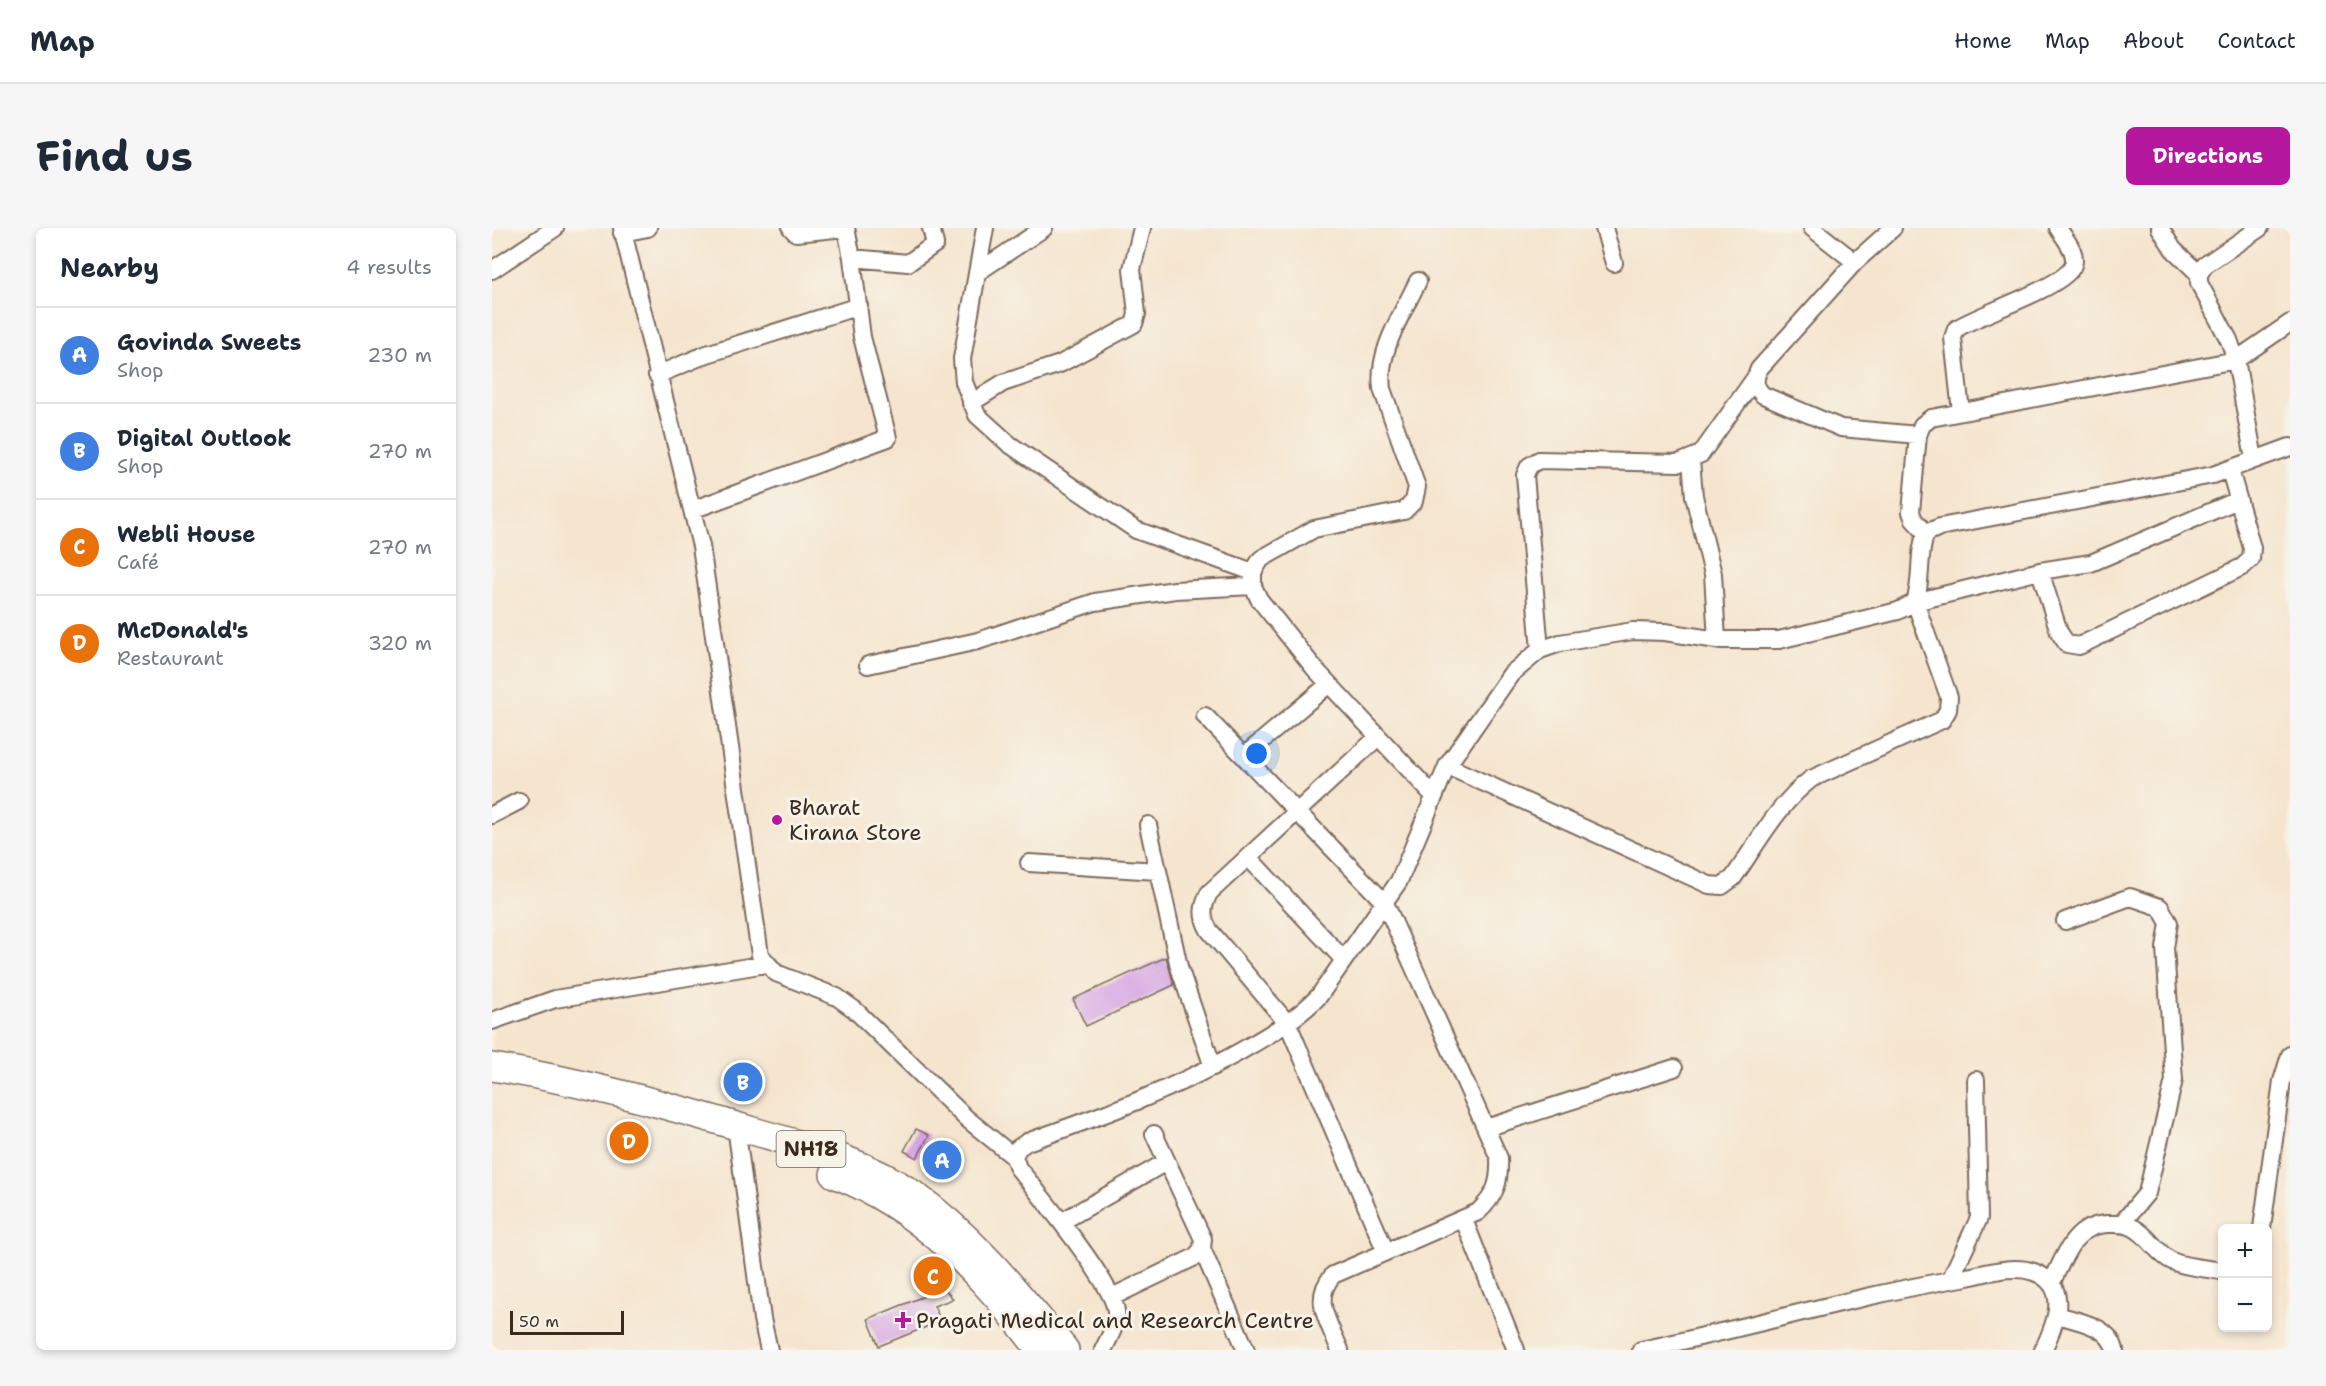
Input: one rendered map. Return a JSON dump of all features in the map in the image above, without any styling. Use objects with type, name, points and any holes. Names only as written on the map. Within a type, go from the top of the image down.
[{"type":"highway","name":"NH18","points":[[492,1070],[508,1081],[737,1136],[838,1157],[876,1172],[911,1193],[970,1241],[1065,1350]]},
{"type":"highway","name":"NH18","points":[[737,1136],[843,1177],[898,1206],[927,1227],[960,1257],[1040,1350]]},
{"type":"street","points":[[492,270],[555,228]]},
{"type":"street","points":[[648,228],[622,230],[701,546],[715,628],[758,945],[766,964],[776,973],[837,997],[855,1010],[966,1118],[1014,1157],[1018,1168],[1061,1222],[1112,1297],[1116,1312],[1114,1327],[1103,1350]]},
{"type":"street","points":[[692,510],[888,438],[862,337],[852,258],[845,228],[796,233],[791,228]]},
{"type":"street","points":[[852,258],[908,263],[935,244],[931,228]]},
{"type":"street","points":[[985,228],[962,359],[964,382],[971,403],[985,424],[1009,444],[1136,530],[1253,579]]},
{"type":"street","points":[[978,272],[1044,228]]},
{"type":"street","points":[[971,403],[1003,383],[1060,364],[1134,324],[1137,314],[1132,269],[1142,228]]},
{"type":"street","points":[[1604,228],[1614,263]]},
{"type":"street","points":[[1812,228],[1855,262]]},
{"type":"street","points":[[1540,650],[1525,475],[1529,466],[1539,460],[1679,463],[1701,454],[1759,369],[1855,262],[1893,228]]},
{"type":"street","points":[[1961,412],[1953,338],[1956,329],[2029,296],[2066,275],[2073,266],[2074,256],[2058,228]]},
{"type":"street","points":[[2160,228],[2184,262],[2199,274]]},
{"type":"street","points":[[2254,459],[2236,360],[2229,340],[2199,283],[2199,274],[2205,265],[2260,228]]},
{"type":"street","points":[[1418,281],[1382,357],[1380,373],[1382,389],[1417,487],[1414,501],[1404,511],[1314,529],[1261,559],[1253,579],[1259,599],[1329,684],[1433,795]]},
{"type":"street","points":[[657,375],[707,354],[859,306]]},
{"type":"street","points":[[1926,533],[1914,520],[1911,512],[1918,435],[1922,425],[1931,418],[2236,360],[2290,323]]},
{"type":"street","points":[[1755,378],[1756,388],[1763,395],[1830,425],[1851,430],[1918,435]]},
{"type":"street","points":[[1447,766],[1709,885],[1722,886],[1733,878],[1787,801],[1798,789],[1811,779],[1942,720],[1948,710],[1948,697],[1915,602],[1920,588],[1921,546],[1926,533],[1940,527],[2230,470],[2290,447]]},
{"type":"street","points":[[1690,460],[1694,496],[1713,574],[1717,640]]},
{"type":"street","points":[[2040,571],[2058,632],[2067,644],[2079,646],[2242,567],[2252,559],[2252,548],[2230,470]]},
{"type":"street","points":[[1014,1157],[1018,1148],[1027,1142],[1137,1103],[1213,1067],[1288,1024],[1319,996],[1343,959],[1385,903],[1410,858],[1433,795],[1447,766],[1511,674],[1540,650],[1560,643],[1633,631],[1665,632],[1717,640],[1779,639],[1898,611],[1915,602],[2040,571],[2091,562],[2238,500]]},
{"type":"street","points":[[868,665],[978,641],[1095,602],[1253,579]]},
{"type":"street","points":[[1244,756],[1329,684]]},
{"type":"street","points":[[1205,716],[1385,903],[1499,1158],[1500,1180],[1491,1200],[1464,1220],[1333,1275],[1323,1286],[1320,1301],[1340,1350]]},
{"type":"street","points":[[1378,736],[1209,893],[1203,906],[1203,919],[1209,930],[1288,1024],[1386,1252]]},
{"type":"street","points":[[492,815],[519,801]]},
{"type":"street","points":[[1148,825],[1179,967],[1213,1067]]},
{"type":"street","points":[[1248,857],[1343,959]]},
{"type":"street","points":[[1029,863],[1158,871]]},
{"type":"street","points":[[2066,921],[2130,897],[2160,907],[2169,923],[2164,948],[2174,1080],[2147,1193],[2122,1223]]},
{"type":"street","points":[[492,1021],[566,997],[766,964]]},
{"type":"street","points":[[2263,1224],[2282,1081],[2290,1055]]},
{"type":"street","points":[[1486,1128],[1674,1068]]},
{"type":"street","points":[[1950,1280],[1979,1218],[1976,1080]]},
{"type":"street","points":[[1154,1134],[1203,1239],[1202,1249],[1246,1350]]},
{"type":"street","points":[[737,1136],[762,1319],[769,1350]]},
{"type":"street","points":[[1061,1222],[1166,1162]]},
{"type":"street","points":[[1464,1220],[1516,1350]]},
{"type":"street","points":[[2051,1284],[2075,1238],[2084,1229],[2096,1224],[2122,1223],[2135,1229],[2164,1257],[2174,1262],[2218,1270]]},
{"type":"street","points":[[1112,1297],[1195,1257],[1202,1249]]},
{"type":"street","points":[[1641,1350],[1912,1286],[2019,1268],[2037,1273],[2051,1284],[2058,1299],[2058,1315],[2043,1350]]},
{"type":"street","points":[[2058,1315],[2098,1328],[2108,1336],[2115,1350]]},
{"type":"building","points":[[1166,957],[1174,985],[1086,1026],[1073,999]]},
{"type":"building","points":[[916,1129],[929,1135],[917,1158],[904,1151]]},
{"type":"building","points":[[944,1288],[953,1299],[934,1306],[941,1321],[879,1346],[868,1319]]},
{"type":"place","name":"Bharat Kirana Store","points":[[777,820]]},
{"type":"place","name":"Digital Outlook","points":[[743,1082]]},
{"type":"place","name":"McDonald's","points":[[629,1141]]},
{"type":"place","name":"Govinda Sweets","points":[[942,1160]]},
{"type":"place","name":"Webli House","points":[[933,1276]]},
{"type":"place","name":"Pragati Medical and Research Centre","points":[[903,1320]]}]
